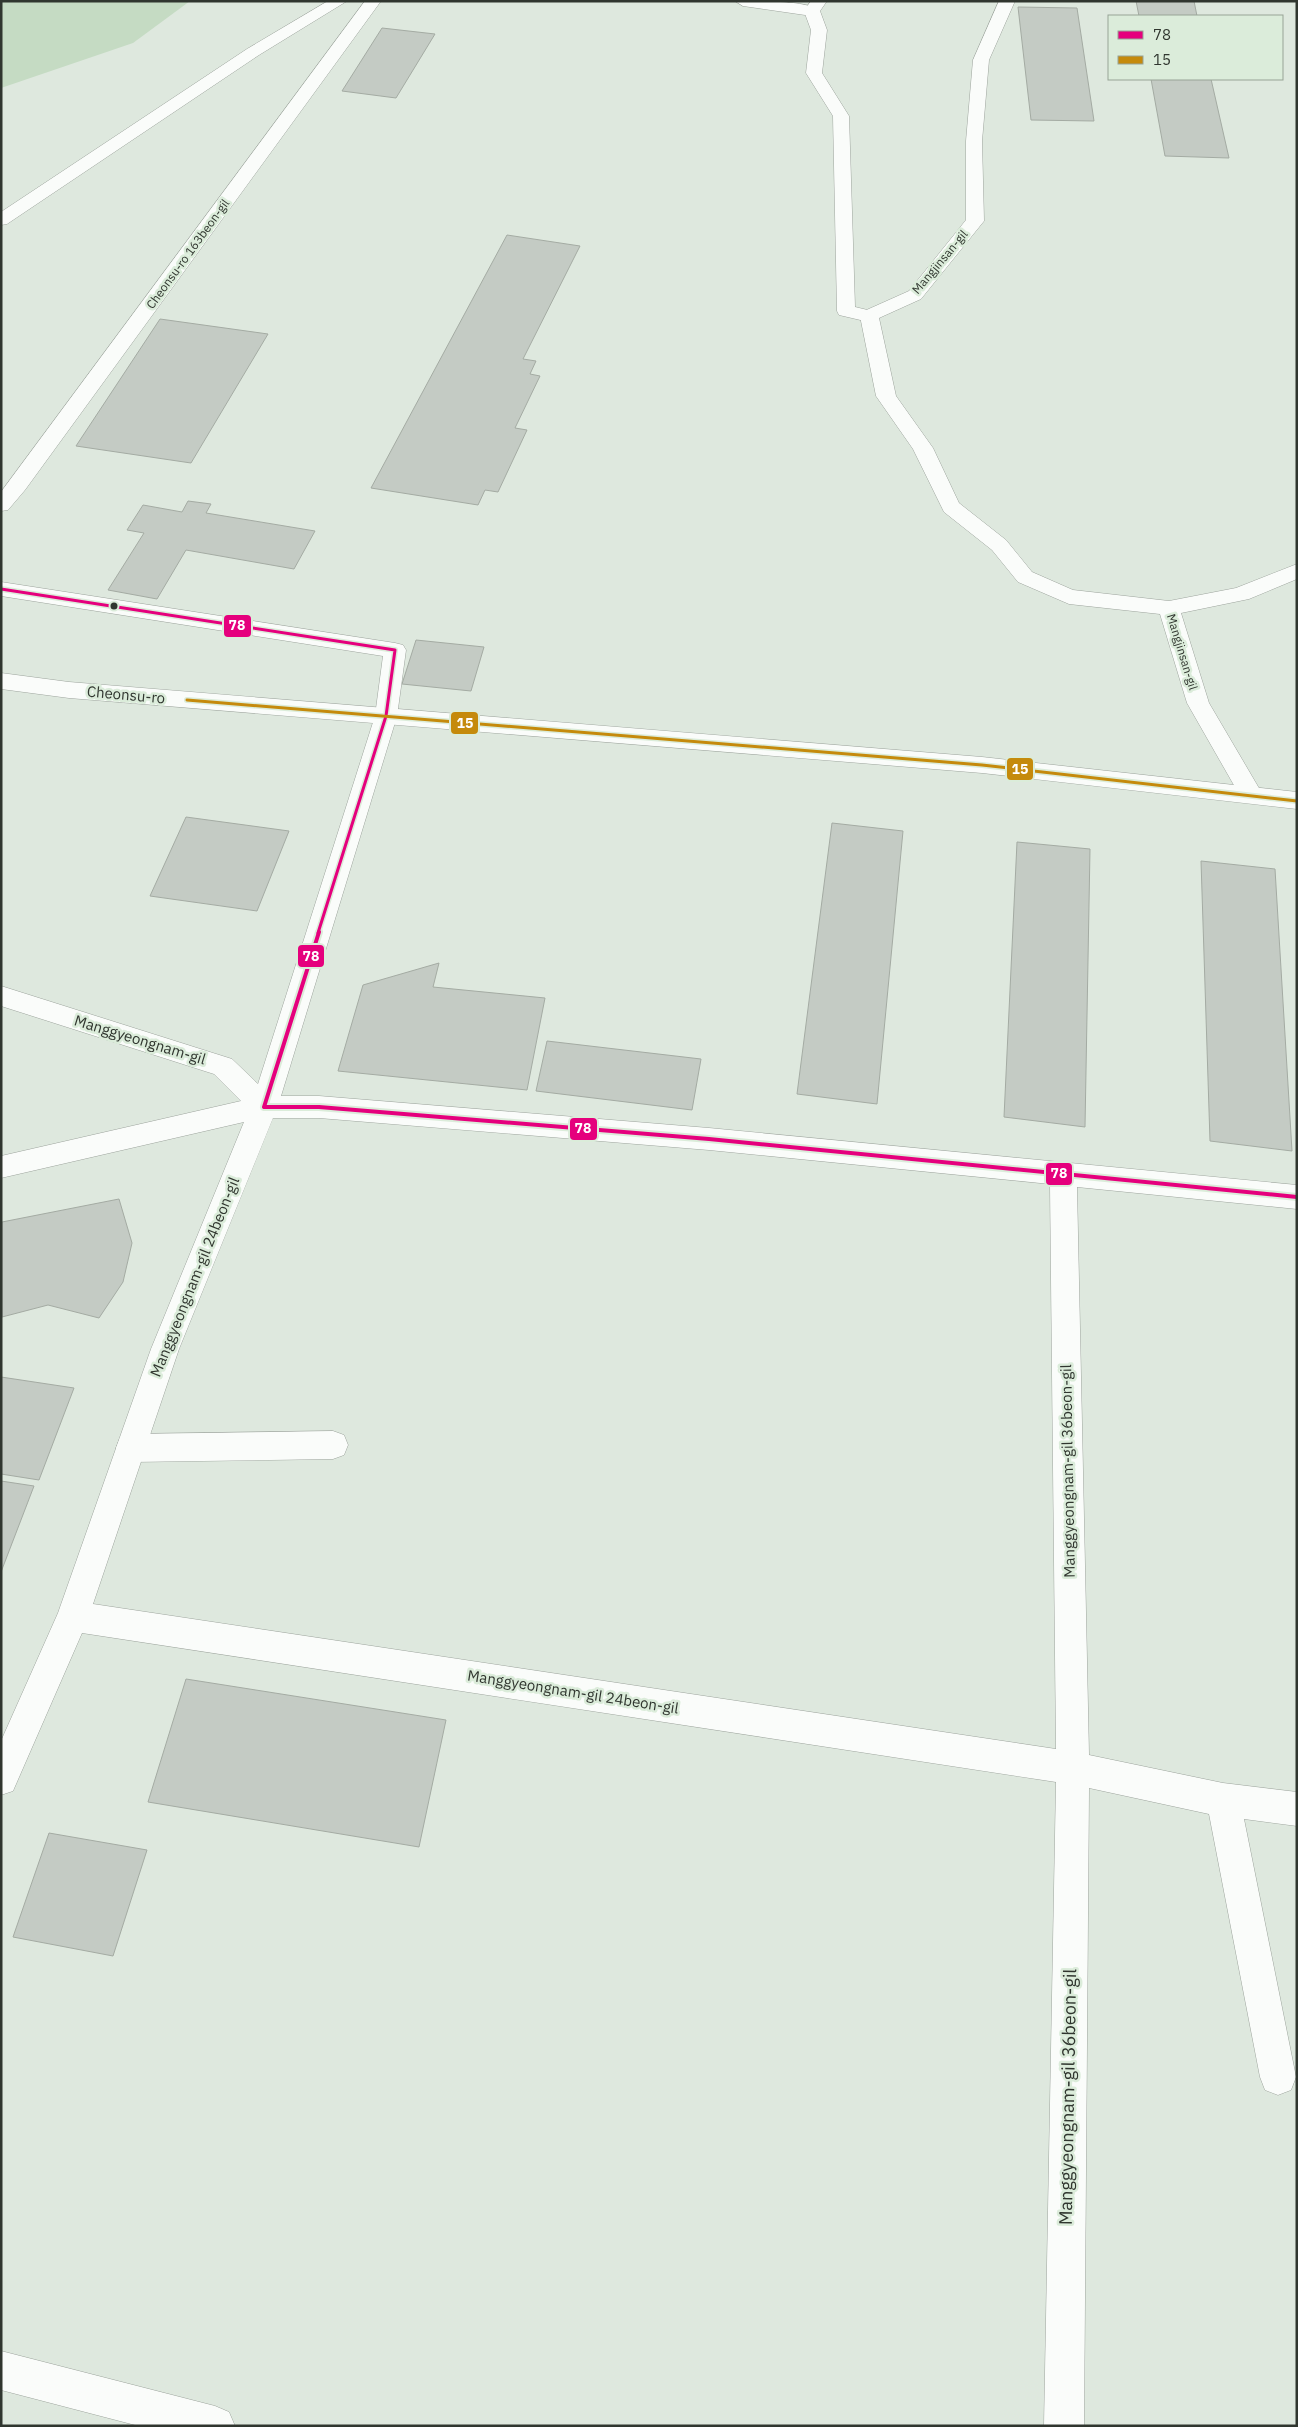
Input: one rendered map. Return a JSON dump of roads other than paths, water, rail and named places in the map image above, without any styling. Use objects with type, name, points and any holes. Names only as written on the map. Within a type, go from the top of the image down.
[{"type":"street","points":[[1,220],[253,52],[339,1]]},
{"type":"street","name":"Cheonsu-ro 163beon-gil","points":[[1,505],[24,477],[372,1]]},
{"type":"street","points":[[743,1],[815,6],[819,30],[814,73],[841,116],[846,311],[869,316]]},
{"type":"street","name":"Mangjinsan-gil","points":[[1008,1],[981,60],[974,141],[975,220],[915,295],[869,316],[886,396],[923,448],[951,506],[999,545],[1025,578],[1069,597],[1169,608],[1198,703],[1251,795]]},
{"type":"street","points":[[1169,608],[1241,594],[1297,571]]},
{"type":"street","points":[[1,589],[396,650],[386,716],[264,1107]]},
{"type":"street","name":"Cheonsu-ro","points":[[1,681],[69,690],[982,764],[1297,801]]},
{"type":"street","name":"Manggyeongnam-gil","points":[[1,996],[223,1066],[264,1107]]},
{"type":"street","points":[[1,1167],[264,1107],[319,1107],[710,1139],[1297,1197]]},
{"type":"street","name":"Manggyeongnam-gil 24beon-gil","points":[[1,1779],[73,1616],[164,1349],[264,1107]]},
{"type":"street","name":"Manggyeongnam-gil 36beon-gil","points":[[1063,1174],[1073,1768],[1064,2426]]},
{"type":"street","points":[[131,1448],[332,1445]]},
{"type":"street","name":"Manggyeongnam-gil 24beon-gil","points":[[73,1616],[1073,1768]]},
{"type":"street","points":[[1073,1768],[1223,1800],[1297,1810]]},
{"type":"street","points":[[1223,1800],[1278,2078]]},
{"type":"street","points":[[1,2370],[215,2426]]}]
